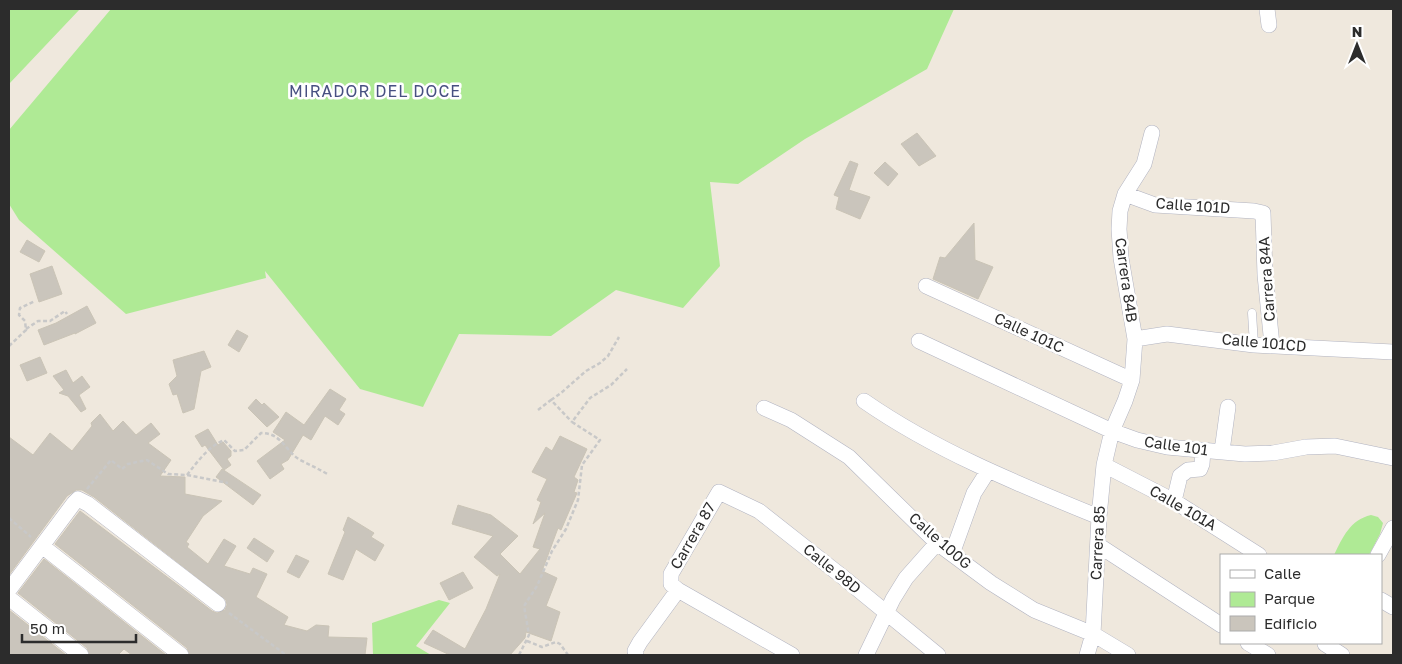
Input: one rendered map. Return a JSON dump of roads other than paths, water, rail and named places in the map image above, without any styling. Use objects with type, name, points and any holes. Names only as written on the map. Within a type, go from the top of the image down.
[{"type":"street","points":[[1267,9],[1269,25]]},
{"type":"street","name":"Carrera 84B","points":[[1112,431],[1132,380],[1135,339],[1121,258],[1120,211],[1125,194],[1144,164],[1152,133]]},
{"type":"street","name":"Calle 101D","points":[[1125,194],[1155,205],[1263,213]]},
{"type":"street","name":"Carrera 84A","points":[[1263,213],[1265,275],[1272,346]]},
{"type":"street","name":"Calle 101C","points":[[926,286],[1132,380]]},
{"type":"street","name":"Calle 101CD","points":[[1135,339],[1167,334],[1254,345],[1393,352]]},
{"type":"street","name":"Calle 101","points":[[919,341],[1112,431],[1137,440],[1167,447],[1245,454],[1273,453],[1306,446],[1335,446],[1393,458]]},
{"type":"street","points":[[864,401],[895,423],[988,471],[1099,516]]},
{"type":"street","points":[[1222,451],[1228,407]]},
{"type":"street","name":"Calle 100G","points":[[764,408],[791,420],[849,457],[937,543],[991,583],[1034,610],[1093,634],[1128,655]]},
{"type":"street","name":"Carrera 85","points":[[1087,655],[1093,634],[1099,516],[1104,465],[1112,431]]},
{"type":"street","points":[[1174,501],[1180,476],[1188,470],[1200,469],[1204,450]]},
{"type":"street","name":"Calle 101A","points":[[1104,465],[1174,501],[1257,554]]},
{"type":"street","points":[[952,554],[974,493],[988,471]]},
{"type":"street","name":"Carrera 87","points":[[636,655],[640,642],[678,590],[671,584],[671,574],[719,492]]},
{"type":"street","name":"Calle 98D","points":[[719,492],[759,511],[938,655]]},
{"type":"street","points":[[9,590],[70,507],[78,499],[88,504],[218,604]]},
{"type":"street","points":[[1379,554],[1393,528]]},
{"type":"street","points":[[866,655],[886,613],[906,578],[937,543]]},
{"type":"street","points":[[1098,545],[1220,624]]},
{"type":"street","points":[[42,546],[180,655]]},
{"type":"street","points":[[678,590],[792,655]]},
{"type":"street","points":[[9,598],[81,655]]},
{"type":"street","points":[[1382,601],[1393,607]]},
{"type":"street","points":[[1250,644],[1268,655]]},
{"type":"street","points":[[1323,647],[1342,655]]},
{"type":"lane","points":[[1252,313],[1254,345]]},
{"type":"district","name":"MIRADOR DEL DOCE","points":[[375,91]]}]
